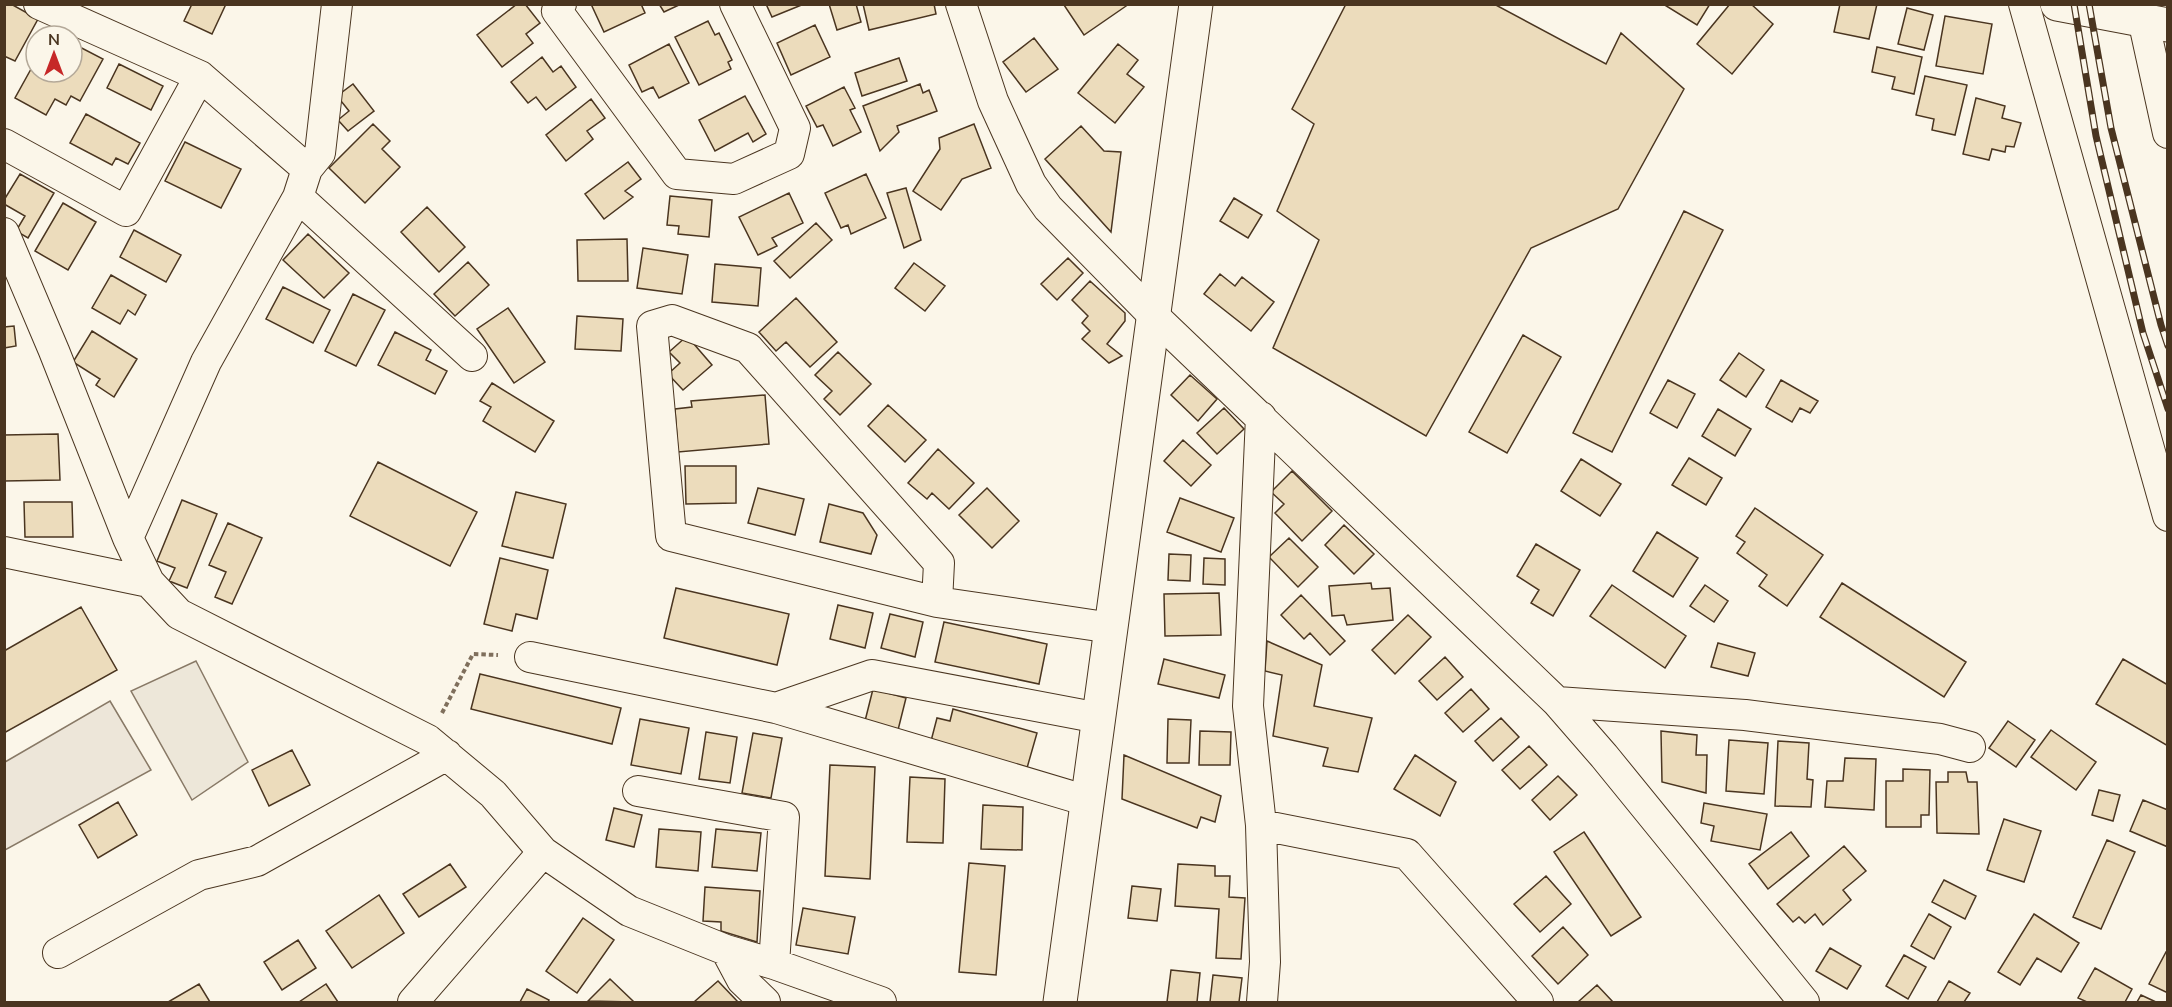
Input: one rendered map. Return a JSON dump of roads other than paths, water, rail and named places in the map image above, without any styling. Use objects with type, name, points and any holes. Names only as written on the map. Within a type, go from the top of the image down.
[{"type":"street","points":[[39,4],[200,76],[307,169]]},
{"type":"street","points":[[128,538],[206,362],[298,197],[307,169],[320,153],[337,4]]},
{"type":"street","points":[[561,4],[557,11],[676,174],[734,179],[789,154],[795,128],[735,4]]},
{"type":"street","points":[[961,4],[993,101],[1031,184],[1048,208],[1154,316],[1557,702],[1604,756],[1804,1002]]},
{"type":"street","points":[[1060,1002],[1196,4]]},
{"type":"street","points":[[2024,4],[2168,516]]},
{"type":"street","points":[[2057,4],[2155,22],[2168,133]]},
{"type":"street","points":[[4,144],[126,211],[200,76]]},
{"type":"street","points":[[298,197],[472,356]]},
{"type":"street","points":[[4,233],[128,538],[149,582],[179,614],[437,747],[493,794],[543,852],[629,910],[726,950],[774,964],[881,1002]]},
{"type":"street","points":[[937,602],[939,563],[748,348],[672,320],[652,326],[671,536],[937,602],[1112,628]]},
{"type":"street","points":[[1262,417],[1248,706],[1262,825],[1265,962],[1262,1002]]},
{"type":"street","points":[[4,552],[149,582]]},
{"type":"street","points":[[530,657],[776,708],[1088,801]]},
{"type":"street","points":[[776,708],[872,675],[1099,718]]},
{"type":"street","points":[[1557,702],[1745,714],[1940,739],[1970,747]]},
{"type":"street","points":[[58,953],[199,875],[257,861],[437,747]]},
{"type":"street","points":[[638,791],[784,817],[774,964]]},
{"type":"street","points":[[1262,825],[1407,854],[1538,1002]]},
{"type":"street","points":[[413,1002],[543,852]]},
{"type":"street","points":[[726,950],[742,980],[765,1002]]},
{"type":"railway","points":[[2074,4],[2096,136],[2143,333],[2168,409]]},
{"type":"railway","points":[[2089,4],[2111,128],[2168,346]]}]
